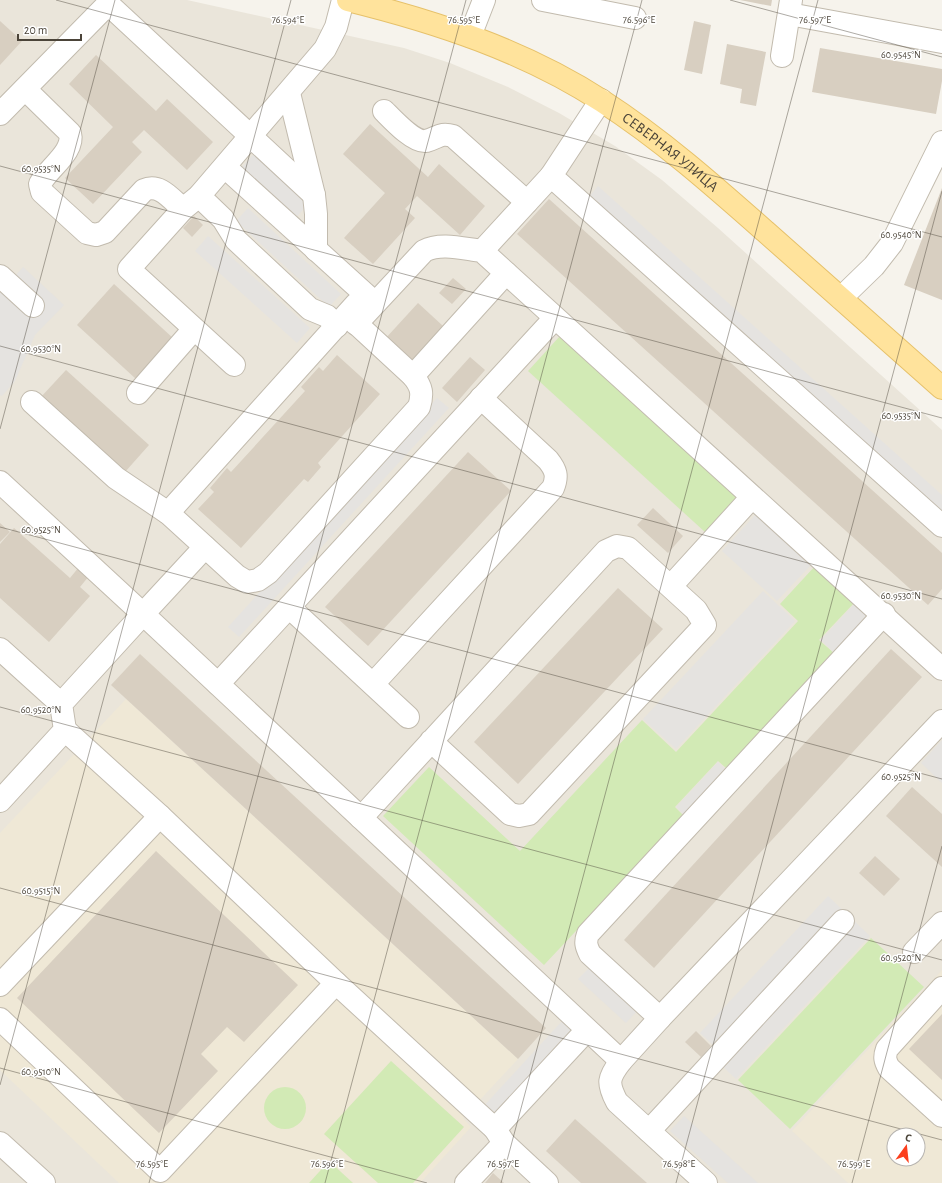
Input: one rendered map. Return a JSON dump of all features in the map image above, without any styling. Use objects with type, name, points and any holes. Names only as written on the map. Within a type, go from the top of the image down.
[{"type":"main road","name":"СЕВЕРНАЯ УЛИЦА","points":[[348,0],[386,9],[470,36],[514,53],[601,100],[636,124],[699,173],[942,388]]},
{"type":"lane","points":[[234,365],[129,269],[225,167],[289,93],[332,38],[343,0]]},
{"type":"lane","points":[[470,36],[484,0]]},
{"type":"lane","points":[[542,0],[635,18]]},
{"type":"lane","points":[[0,114],[109,2],[314,195]]},
{"type":"lane","points":[[782,56],[790,7],[942,42]]},
{"type":"lane","points":[[25,90],[70,133],[72,140],[69,147],[44,176],[40,184],[42,192],[87,233],[96,235],[105,232],[144,190],[151,187],[159,188],[191,203],[223,219],[236,240],[310,309],[326,316],[347,321],[413,376],[421,385],[422,396],[419,407],[268,573],[258,580],[247,582],[237,576],[168,513],[116,478],[32,402]]},
{"type":"lane","points":[[289,93],[314,195],[316,214],[316,250]]},
{"type":"lane","points":[[482,251],[551,176],[601,100]]},
{"type":"lane","points":[[384,111],[414,138],[425,141],[444,133],[453,136],[527,202]]},
{"type":"lane","points":[[841,298],[874,266],[892,243],[942,142]]},
{"type":"lane","points":[[225,167],[370,298]]},
{"type":"lane","points":[[551,176],[942,526]]},
{"type":"lane","points":[[168,513],[347,321],[370,298],[417,257],[430,248],[450,247],[482,251],[752,497],[884,614],[942,669]]},
{"type":"lane","points":[[413,376],[506,274]]},
{"type":"lane","points":[[0,276],[33,306]]},
{"type":"lane","points":[[218,684],[555,318]]},
{"type":"lane","points":[[138,393],[194,328]]},
{"type":"lane","points":[[373,684],[553,488],[557,479],[555,469],[548,460],[480,398]]},
{"type":"lane","points":[[0,482],[621,1062]]},
{"type":"lane","points":[[671,586],[752,497]]},
{"type":"lane","points":[[361,818],[606,551],[617,546],[628,548],[696,610],[705,625],[529,814],[519,816],[510,814],[432,741]]},
{"type":"lane","points":[[61,704],[205,547]]},
{"type":"lane","points":[[289,607],[408,716]]},
{"type":"lane","points":[[660,1018],[590,954],[585,940],[588,934],[884,614]]},
{"type":"lane","points":[[0,649],[61,704],[65,730],[160,816],[499,1136],[540,1180]]},
{"type":"lane","points":[[706,1183],[617,1102],[610,1089],[611,1074],[660,1018],[942,721]]},
{"type":"lane","points":[[0,801],[65,730]]},
{"type":"lane","points":[[0,985],[160,816]]},
{"type":"lane","points":[[649,1131],[843,921]]},
{"type":"lane","points":[[914,952],[942,923]]},
{"type":"lane","points":[[0,1019],[160,1171],[336,983]]},
{"type":"lane","points":[[942,988],[887,1049],[884,1055],[885,1062],[889,1068],[942,1116]]},
{"type":"lane","points":[[466,1183],[499,1136],[587,1030]]},
{"type":"lane","points":[[0,1143],[44,1183]]},
{"type":"shaded area","points":[[0,0],[187,0],[404,48],[450,63],[508,87],[559,113],[615,146],[662,180],[718,228],[942,430],[942,1183],[0,1183]]},
{"type":"shaded area","points":[[254,154],[308,204],[295,219],[240,169]]},
{"type":"shaded area","points":[[598,186],[942,495],[942,516],[588,198]]},
{"type":"shaded area","points":[[248,208],[341,294],[329,307],[236,221]]},
{"type":"shaded area","points":[[208,236],[310,328],[297,343],[195,251]]},
{"type":"shaded area","points":[[23,267],[64,305],[35,335],[15,381],[2,396],[0,395],[0,293]]},
{"type":"shaded area","points":[[437,398],[449,408],[239,637],[228,627]]},
{"type":"shaded area","points":[[756,514],[811,565],[777,601],[722,551]]},
{"type":"shaded area","points":[[763,591],[795,621],[676,749],[643,719]]},
{"type":"shaded area","points":[[856,602],[869,614],[833,652],[821,640]]},
{"type":"shaded area","points":[[126,699],[518,1059],[463,1118],[471,1127],[420,1183],[119,1183],[0,1070],[0,833]]},
{"type":"shaded area","points":[[942,740],[942,783],[921,763]]},
{"type":"shaded area","points":[[718,762],[728,772],[686,817],[676,807]]},
{"type":"shaded area","points":[[828,896],[870,936],[736,1079],[707,1052],[713,1045],[700,1033]]},
{"type":"shaded area","points":[[591,966],[638,1010],[626,1023],[578,979]]},
{"type":"shaded area","points":[[942,970],[942,1183],[848,1183],[792,1131]]},
{"type":"shaded area","points":[[563,1020],[575,1032],[495,1119],[482,1108]]},
{"type":"shaded area","points":[[684,1116],[758,1183],[728,1183],[670,1131]]},
{"type":"green space","points":[[560,336],[737,498],[705,532],[528,371]]},
{"type":"green space","points":[[816,565],[856,601],[819,640],[834,653],[726,768],[718,761],[675,807],[684,816],[544,965],[383,816],[429,767],[520,851],[642,720],[676,752],[798,621],[780,604]]},
{"type":"green space","points":[[871,938],[924,987],[790,1129],[738,1080]]},
{"type":"green space","points":[[391,1061],[464,1127],[413,1183],[378,1183],[324,1134]]},
{"type":"green space","points":[[281,1087],[289,1087],[297,1090],[303,1096],[306,1108],[303,1120],[297,1126],[289,1129],[281,1129],[273,1126],[267,1120],[264,1112],[264,1104],[267,1096],[273,1090]]},
{"type":"green space","points":[[329,1161],[353,1183],[309,1183]]},
{"type":"building","points":[[740,0],[772,0],[771,6]]},
{"type":"building","points":[[0,21],[22,41],[0,65]]},
{"type":"building","points":[[694,21],[711,25],[702,74],[684,70]]},
{"type":"building","points":[[727,44],[766,52],[756,106],[740,103],[742,89],[720,84]]},
{"type":"building","points":[[820,48],[942,69],[942,81],[936,114],[812,92]]},
{"type":"building","points":[[96,55],[156,111],[167,99],[213,142],[187,170],[144,130],[132,142],[142,152],[93,204],[65,178],[113,127],[69,84]]},
{"type":"building","points":[[370,124],[428,177],[439,164],[485,206],[460,235],[417,196],[405,209],[415,218],[373,264],[344,238],[385,193],[343,154]]},
{"type":"building","points":[[942,188],[942,300],[904,285]]},
{"type":"building","points":[[549,199],[942,553],[942,589],[928,605],[517,234]]},
{"type":"building","points":[[194,216],[203,225],[192,237],[183,228]]},
{"type":"building","points":[[453,278],[466,289],[452,304],[439,293]]},
{"type":"building","points":[[114,284],[174,339],[136,379],[77,325]]},
{"type":"building","points":[[418,303],[443,326],[411,362],[385,339]]},
{"type":"building","points":[[337,355],[380,394],[318,463],[321,467],[308,482],[304,479],[241,548],[198,509],[214,492],[210,488],[227,468],[231,472],[305,391],[301,387],[319,367],[323,371]]},
{"type":"building","points":[[470,357],[485,370],[457,402],[442,388]]},
{"type":"building","points":[[66,370],[149,445],[125,472],[41,397]]},
{"type":"building","points":[[468,452],[511,491],[368,646],[325,607]]},
{"type":"building","points":[[653,508],[683,536],[668,553],[637,525]]},
{"type":"building","points":[[0,523],[10,532],[0,542]]},
{"type":"building","points":[[14,528],[70,578],[79,567],[89,576],[80,587],[90,596],[49,642],[0,598],[0,544]]},
{"type":"building","points":[[618,588],[663,629],[518,784],[474,742]]},
{"type":"building","points":[[891,649],[922,677],[654,968],[624,940]]},
{"type":"building","points":[[140,654],[546,1028],[518,1059],[111,685]]},
{"type":"building","points":[[912,787],[942,814],[942,867],[886,816]]},
{"type":"building","points":[[156,851],[298,985],[244,1042],[227,1027],[201,1054],[218,1071],[159,1133],[17,998]]},
{"type":"building","points":[[875,856],[900,879],[884,896],[859,873]]},
{"type":"building","points":[[942,1014],[942,1080],[909,1049]]},
{"type":"building","points":[[696,1031],[711,1046],[701,1057],[685,1042]]},
{"type":"building","points":[[575,1119],[647,1183],[581,1183],[546,1151]]},
{"type":"building","points":[[493,1173],[504,1183],[485,1183]]}]
